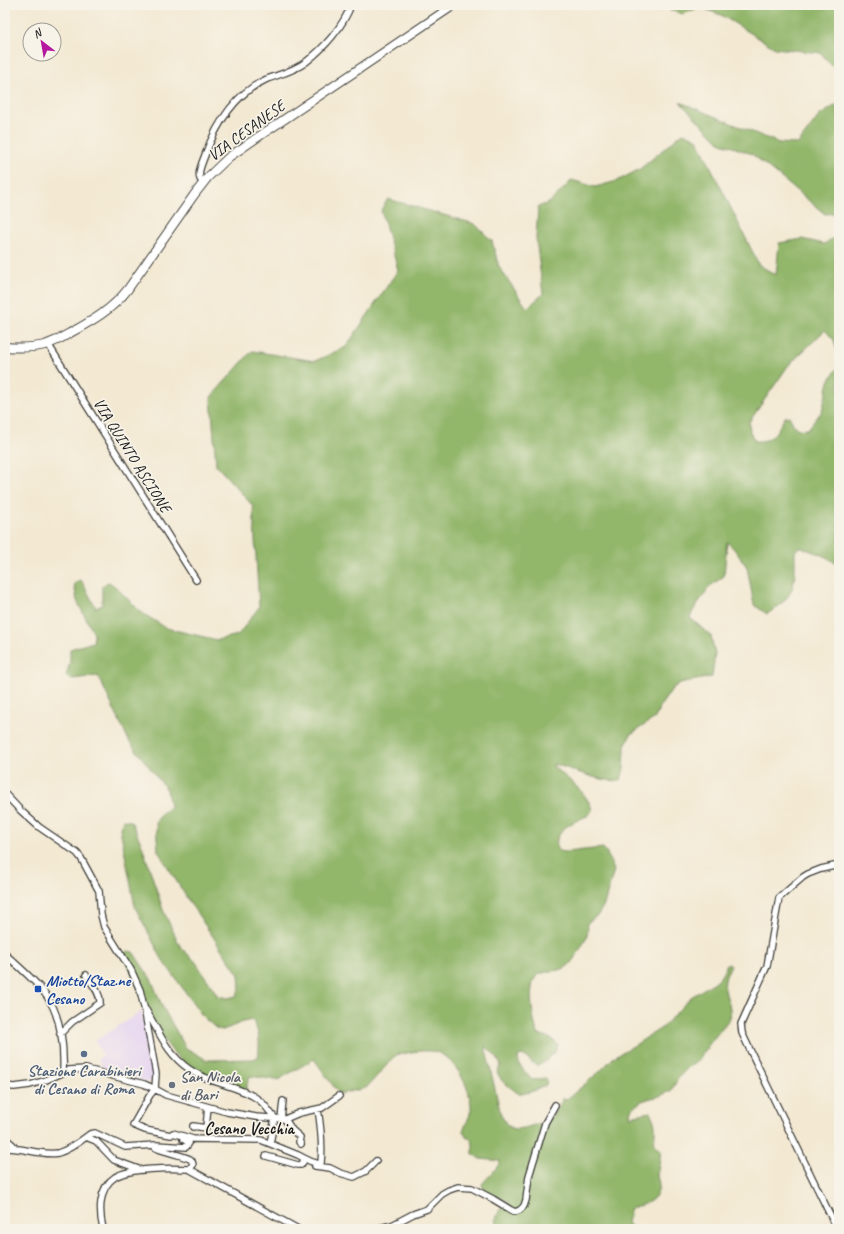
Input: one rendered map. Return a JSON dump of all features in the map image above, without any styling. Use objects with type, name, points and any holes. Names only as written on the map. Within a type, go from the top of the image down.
[{"type":"street","points":[[203,183],[200,180],[199,174],[208,148],[220,123],[234,104],[242,95],[253,87],[266,80],[295,69],[310,59],[339,28],[351,5]]},
{"type":"street","name":"VIA CESANESE","points":[[5,347],[30,347],[48,344],[103,313],[128,289],[194,195],[221,164],[239,150],[454,5]]},
{"type":"street","name":"VIA QUINTO ASCIONE","points":[[48,344],[196,580]]},
{"type":"street","points":[[5,794],[30,819],[51,836],[74,850],[81,858],[99,891],[101,915],[104,927],[136,979],[144,1007],[156,1074],[155,1089],[133,1125],[145,1130],[171,1135],[188,1141],[189,1144],[185,1147],[156,1145],[130,1147],[122,1146],[95,1133],[90,1134],[66,1150],[57,1153],[44,1153],[15,1148],[5,1148]]},
{"type":"street","points":[[837,1229],[751,1052],[741,1026],[767,966],[779,898],[808,874],[821,869],[839,866]]},
{"type":"street","points":[[5,954],[36,983],[46,995],[53,1008],[60,1034],[63,1072]]},
{"type":"street","points":[[60,1034],[72,1022],[100,1003],[98,993],[86,975]]},
{"type":"street","points":[[144,1007],[166,1047],[187,1069],[198,1075],[257,1098],[300,1137],[299,1142],[301,1144]]},
{"type":"street","points":[[5,1086],[36,1084],[63,1072],[74,1069],[89,1069],[144,1084],[166,1095],[208,1106],[248,1116],[280,1119],[318,1109],[328,1105],[339,1096]]},
{"type":"street","points":[[270,1143],[280,1119],[283,1101]]},
{"type":"street","points":[[193,1127],[206,1128],[208,1106]]},
{"type":"street","points":[[376,1229],[392,1225],[413,1214],[427,1210],[441,1195],[450,1189],[460,1187],[472,1188],[517,1212],[521,1209],[526,1200],[529,1176],[545,1123],[555,1106]]},
{"type":"street","points":[[304,1161],[318,1164],[321,1162],[321,1126],[318,1109]]},
{"type":"street","points":[[171,1135],[173,1133],[192,1137],[254,1140],[270,1143],[298,1155],[304,1161],[314,1166],[330,1168],[354,1177],[366,1171],[376,1161]]},
{"type":"street","points":[[86,1137],[97,1142],[114,1160],[142,1170]]},
{"type":"street","points":[[5,1138],[15,1148]]},
{"type":"street","points":[[156,1145],[156,1148],[189,1159],[193,1165],[189,1169]]},
{"type":"street","points":[[266,1156],[298,1165],[301,1165],[304,1161]]},
{"type":"street","points":[[103,1229],[100,1210],[106,1186],[111,1180],[119,1176],[142,1170],[189,1169],[298,1229]]},
{"type":"shaded area","points":[[142,1011],[154,1078],[149,1083],[104,1069],[98,1059],[103,1055],[95,1041]]},
{"type":"green space","points":[[663,5],[839,5],[839,74],[821,53],[775,48],[721,15],[700,7],[683,14],[668,9]]},
{"type":"green space","points":[[680,102],[779,143],[798,144],[819,116],[839,103],[839,213],[825,214],[752,154],[719,142]]},
{"type":"green space","points":[[683,133],[697,139],[759,265],[776,275],[779,243],[802,239],[824,244],[835,237],[839,238],[839,358],[834,340],[825,330],[788,366],[749,422],[750,432],[755,441],[770,438],[777,431],[785,417],[789,416],[798,429],[808,429],[822,411],[829,381],[839,366],[839,568],[827,557],[800,547],[795,551],[795,570],[792,589],[781,604],[767,614],[754,605],[747,567],[727,542],[724,576],[709,587],[690,618],[711,636],[715,654],[712,677],[680,683],[672,689],[661,705],[655,718],[631,734],[625,746],[624,768],[621,780],[595,778],[553,764],[554,767],[581,791],[592,809],[589,815],[564,828],[558,836],[557,846],[559,851],[565,852],[603,848],[606,851],[614,870],[604,905],[598,915],[587,923],[587,935],[575,958],[565,968],[538,975],[534,979],[531,994],[536,1029],[538,1034],[549,1038],[558,1045],[549,1058],[537,1066],[521,1055],[518,1057],[518,1060],[532,1080],[545,1078],[547,1079],[546,1085],[533,1091],[519,1094],[502,1081],[497,1072],[501,1065],[497,1058],[485,1046],[501,1115],[507,1125],[514,1129],[524,1128],[538,1124],[550,1118],[559,1107],[563,1098],[567,1099],[597,1074],[615,1056],[663,1027],[691,997],[718,980],[726,968],[726,965],[729,963],[731,965],[724,985],[731,1013],[730,1018],[707,1047],[708,1049],[702,1053],[700,1059],[679,1077],[671,1091],[642,1101],[631,1109],[630,1116],[650,1112],[655,1125],[655,1143],[661,1150],[657,1175],[659,1184],[658,1191],[649,1202],[629,1209],[630,1215],[627,1221],[633,1229],[502,1229],[495,1221],[500,1209],[510,1203],[484,1191],[482,1184],[500,1161],[480,1159],[473,1154],[473,1144],[470,1138],[467,1138],[463,1132],[471,1109],[468,1092],[459,1072],[446,1057],[430,1051],[396,1055],[366,1088],[339,1094],[314,1059],[278,1080],[250,1076],[245,1091],[196,1072],[179,1058],[168,1046],[143,1001],[124,954],[128,951],[133,952],[151,979],[163,1008],[186,1048],[207,1060],[253,1059],[258,1057],[259,1038],[257,1029],[252,1020],[223,1030],[217,1029],[203,1017],[162,959],[135,907],[120,828],[123,820],[131,821],[142,845],[163,910],[181,948],[195,961],[218,996],[228,998],[236,996],[240,988],[239,975],[190,903],[158,851],[156,822],[162,813],[170,807],[167,790],[129,741],[98,676],[71,679],[66,676],[70,662],[70,649],[93,642],[94,634],[77,601],[74,584],[81,580],[96,608],[102,605],[102,586],[109,582],[141,612],[166,628],[217,640],[238,635],[259,607],[253,506],[216,465],[211,397],[252,351],[315,361],[346,347],[398,270],[381,210],[388,199],[475,224],[492,241],[499,267],[527,308],[543,294],[536,238],[538,207],[549,203],[572,180],[595,187],[617,181],[640,169]]},
{"type":"place","name":"Miotto/Staz.ne Cesano","points":[[38,989]]},
{"type":"place","name":"Stazione Carabinieri di Cesano di Roma","points":[[84,1054]]},
{"type":"place","name":"San Nicola di Bari","points":[[172,1085]]},
{"type":"district","name":"Cesano Vecchia","points":[[249,1128]]}]
